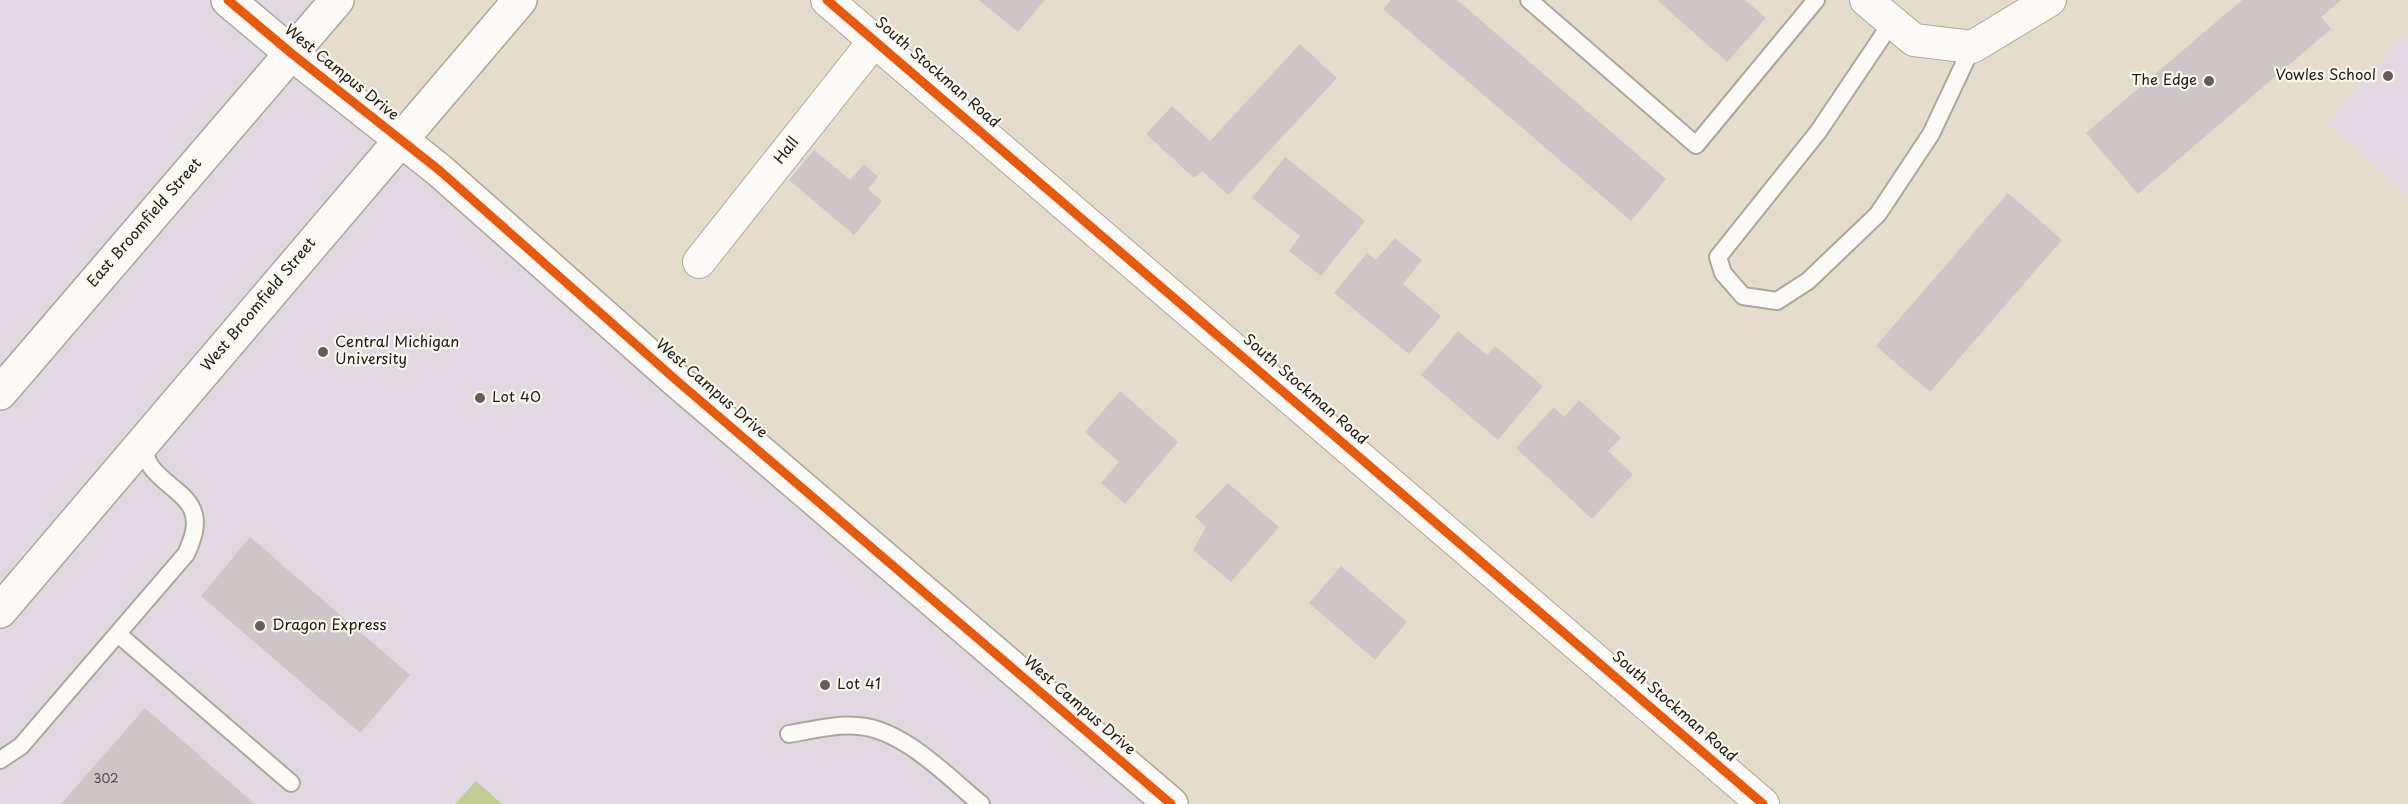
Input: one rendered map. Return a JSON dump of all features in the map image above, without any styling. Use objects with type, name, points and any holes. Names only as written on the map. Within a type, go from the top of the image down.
[{"type":"main road","name":"West Campus Drive","points":[[228,0],[291,53],[440,170],[676,380],[1170,804]]},
{"type":"main road","points":[[291,53],[336,0]]},
{"type":"main road","name":"West Broomfield Street","points":[[0,611],[520,0]]},
{"type":"main road","name":"East Broomfield Street","points":[[0,393],[291,53]]},
{"type":"street","name":"South Stockman Road","points":[[827,0],[1763,804]]},
{"type":"street","points":[[1866,0],[1914,40],[1972,47],[2050,0]]},
{"type":"street","name":"Hall","points":[[699,262],[875,40]]},
{"type":"lane","points":[[1529,0],[1696,145],[1816,0]]},
{"type":"lane","points":[[1892,22],[1818,132],[1718,257],[1723,273],[1743,296],[1777,302],[1808,281],[1878,214],[1931,134],[1972,47]]},
{"type":"lane","points":[[0,760],[21,746],[186,554],[195,532],[192,508],[147,462],[144,451],[147,438]]},
{"type":"lane","points":[[118,634],[291,783]]},
{"type":"lane","points":[[789,734],[858,726],[883,731],[908,745],[981,804]]},
{"type":"shaded area","name":"Central Michigan University","points":[[0,0],[332,0],[291,53],[1171,804],[0,804]]},
{"type":"shaded area","name":"Vowles School","points":[[2408,30],[2408,194],[2326,123]]},
{"type":"green space","points":[[476,781],[502,804],[455,804]]},
{"type":"building","points":[[979,0],[1045,0],[1018,32]]},
{"type":"building","points":[[1391,0],[1457,0],[1666,179],[1631,221],[1383,9]]},
{"type":"building","points":[[1657,0],[1745,0],[1766,18],[1727,62]]},
{"type":"building","name":"The Edge","points":[[2242,0],[2341,0],[2321,17],[2331,29],[2138,194],[2086,133]]},
{"type":"building","points":[[1300,44],[1337,78],[1228,195],[1202,171],[1194,178],[1146,134],[1172,106],[1210,141]]},
{"type":"building","points":[[814,150],[850,180],[864,164],[878,177],[868,189],[882,201],[854,235],[789,180]]},
{"type":"building","points":[[1285,157],[1365,221],[1321,276],[1289,251],[1300,236],[1252,198]]},
{"type":"building","points":[[2008,193],[2062,240],[1930,392],[1876,346]]},
{"type":"building","points":[[1395,238],[1422,260],[1403,284],[1441,316],[1409,354],[1334,293],[1367,253],[1376,260]]},
{"type":"building","points":[[1458,331],[1487,355],[1495,346],[1543,386],[1498,440],[1421,375]]},
{"type":"building","points":[[1120,391],[1178,442],[1125,504],[1101,483],[1119,462],[1085,432]]},
{"type":"building","points":[[1579,400],[1621,438],[1608,451],[1633,474],[1592,519],[1516,448],[1554,407],[1564,417]]},
{"type":"building","points":[[1228,483],[1279,527],[1231,582],[1193,550],[1206,527],[1195,517]]},
{"type":"building","points":[[250,537],[410,675],[360,733],[201,596]]},
{"type":"building","points":[[1341,566],[1407,622],[1375,660],[1309,603]]},
{"type":"building","points":[[145,708],[255,804],[61,804]]},
{"type":"cycle path","points":[[228,0],[439,170],[676,380],[1171,804]]},
{"type":"cycle path","points":[[827,0],[1763,804]]},
{"type":"place","name":"Vowles School","points":[[2388,76]]},
{"type":"place","name":"The Edge","points":[[2209,81]]},
{"type":"place","name":"Central Michigan University","points":[[323,352]]},
{"type":"place","name":"Lot 40","points":[[480,398]]},
{"type":"place","name":"Dragon Express","points":[[260,626]]},
{"type":"place","name":"Lot 41","points":[[825,685]]}]
